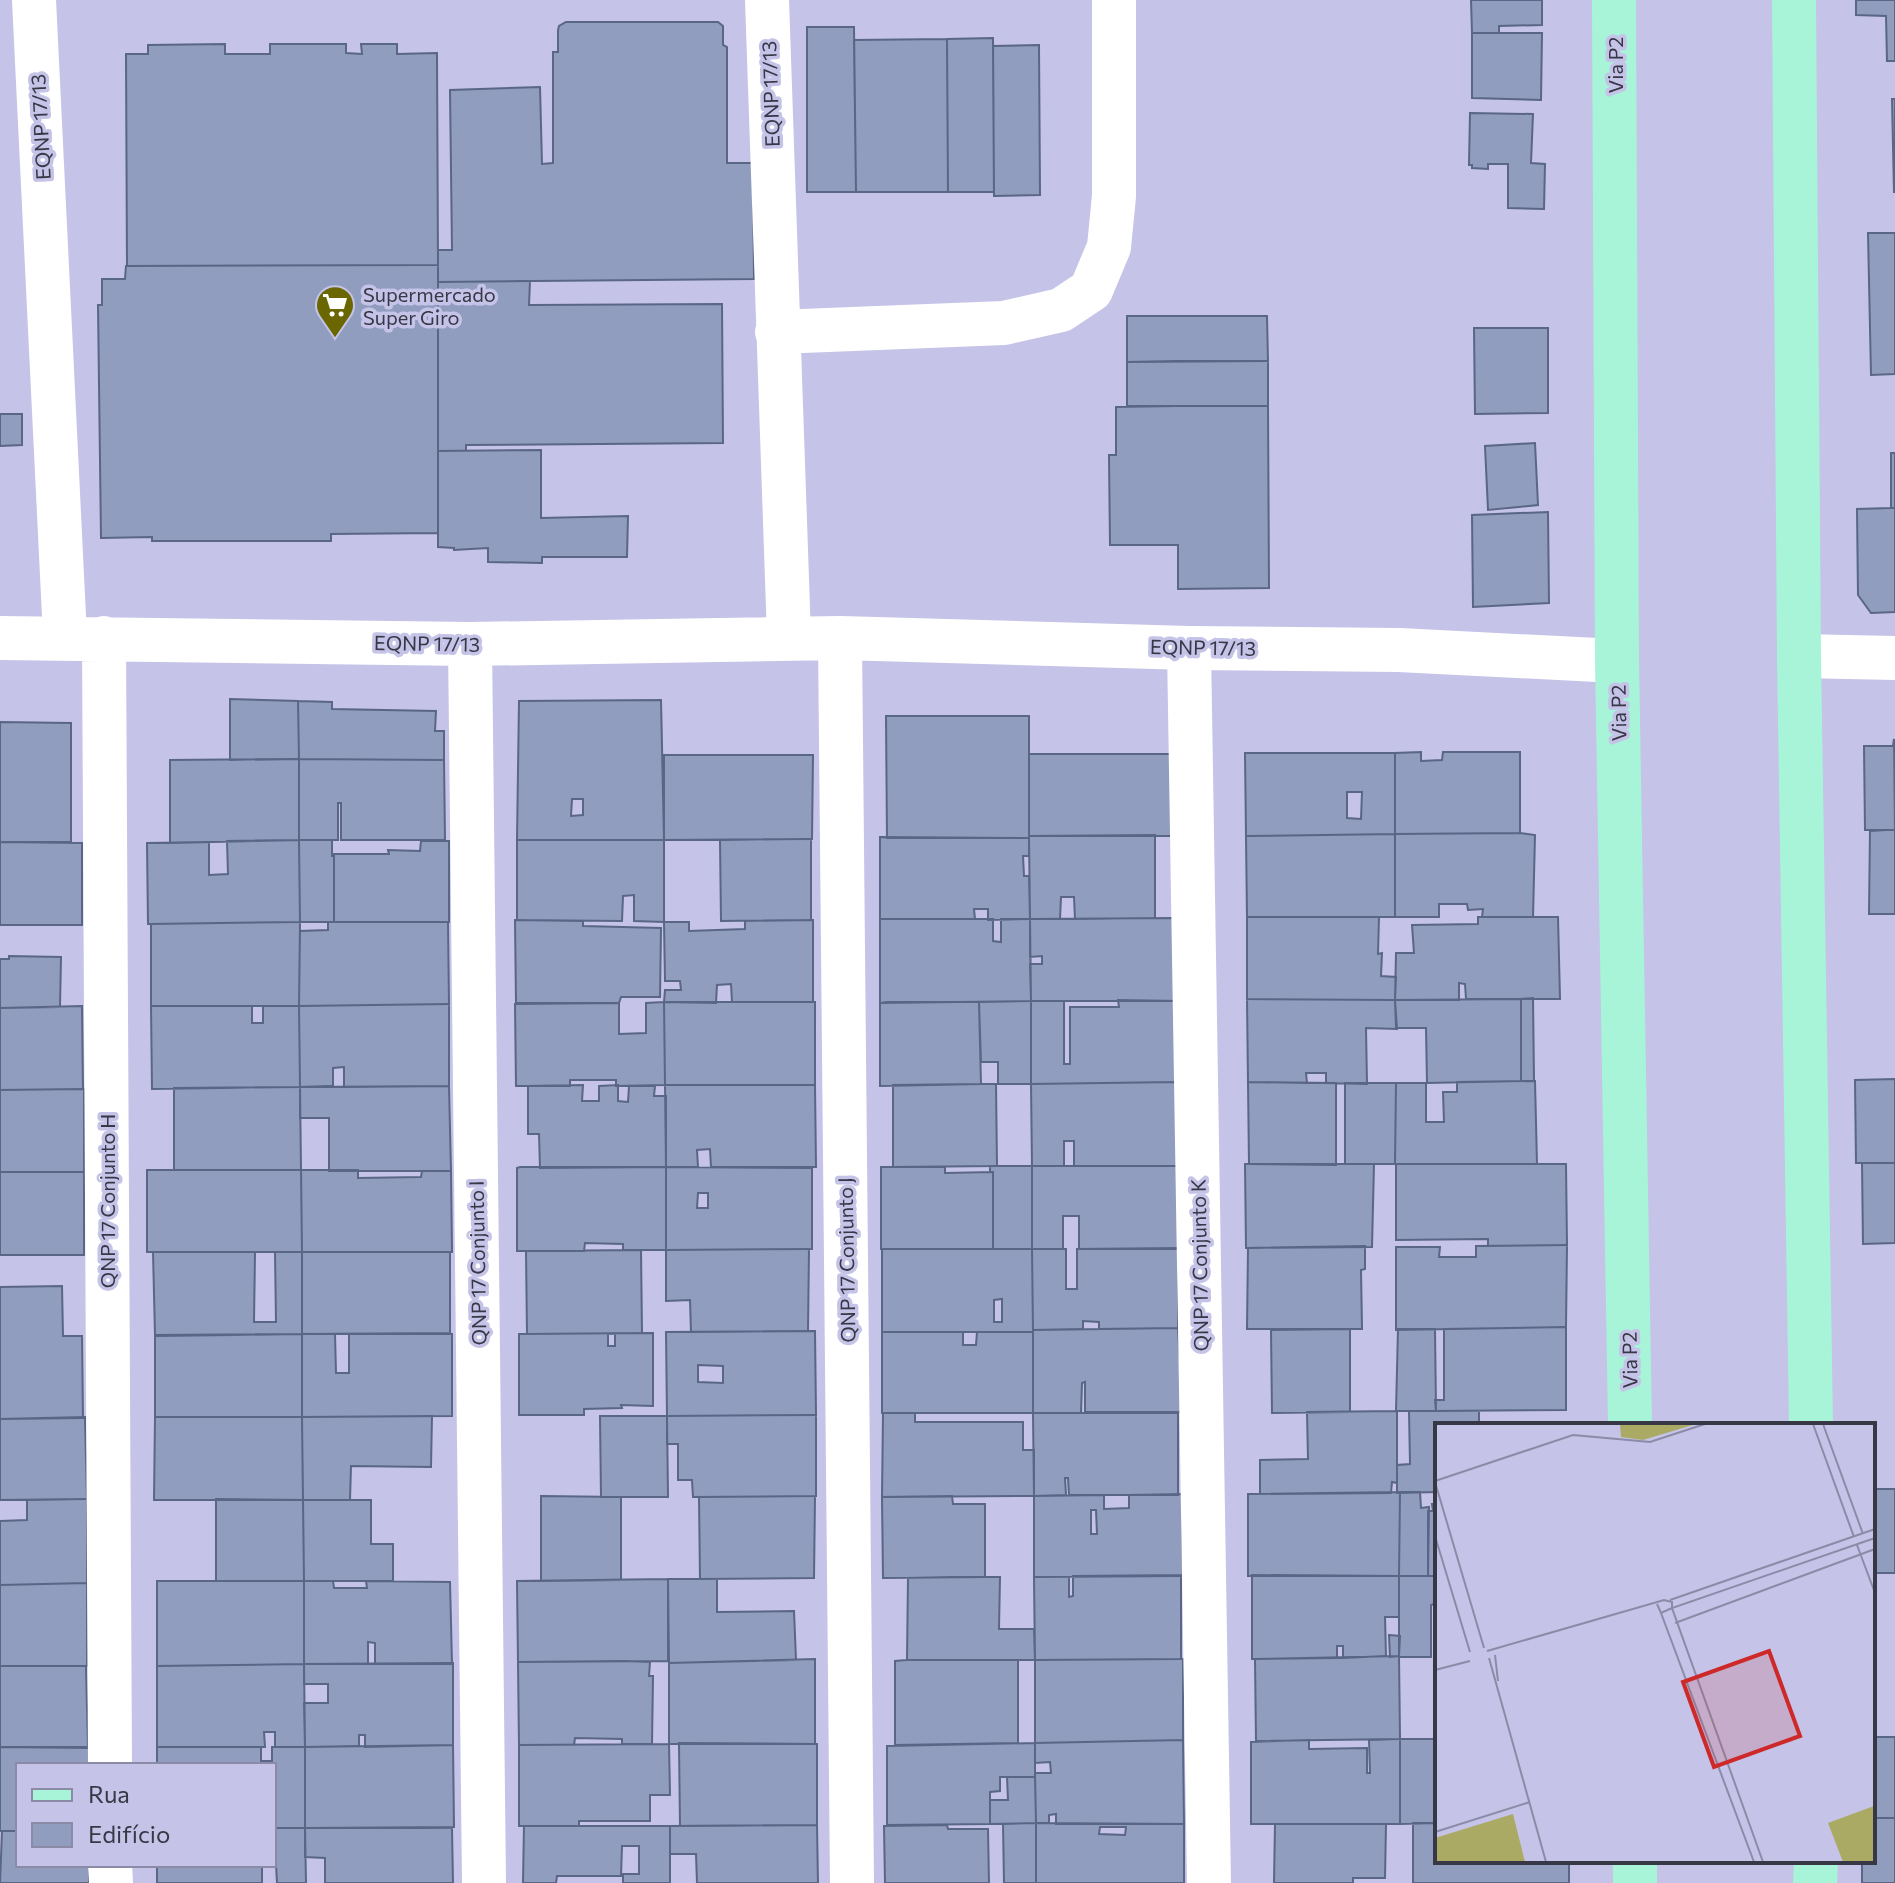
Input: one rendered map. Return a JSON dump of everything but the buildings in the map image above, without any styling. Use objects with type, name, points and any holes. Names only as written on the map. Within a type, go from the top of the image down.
[{"type":"main road","name":"Via P2","points":[[1614,0],[1617,661],[1630,1423]]},
{"type":"main road","points":[[1794,0],[1799,656],[1811,1423]]},
{"type":"main road","points":[[1815,1883],[1816,1863]]},
{"type":"street","name":"EQNP 17/13","points":[[34,0],[84,638]]},
{"type":"street","name":"EQNP 17/13","points":[[767,0],[789,637]]},
{"type":"street","points":[[777,332],[1004,323],[1061,310],[1091,290],[1109,247],[1114,196],[1114,0]]},
{"type":"street","name":"EQNP 17/13","points":[[0,638],[470,644],[789,637],[1189,648],[1399,650],[1617,661]]},
{"type":"street","name":"QNP 17 Conjunto H","points":[[84,638],[110,1763]]},
{"type":"street","name":"QNP 17 Conjunto J","points":[[840,638],[852,1883]]},
{"type":"street","name":"QNP 17 Conjunto I","points":[[470,644],[484,1883]]},
{"type":"street","name":"QNP 17 Conjunto K","points":[[1189,648],[1209,1883]]},
{"type":"street","points":[[1799,656],[1895,658]]},
{"type":"place","name":"Supermercado Super Giro","points":[[335,339]]}]
